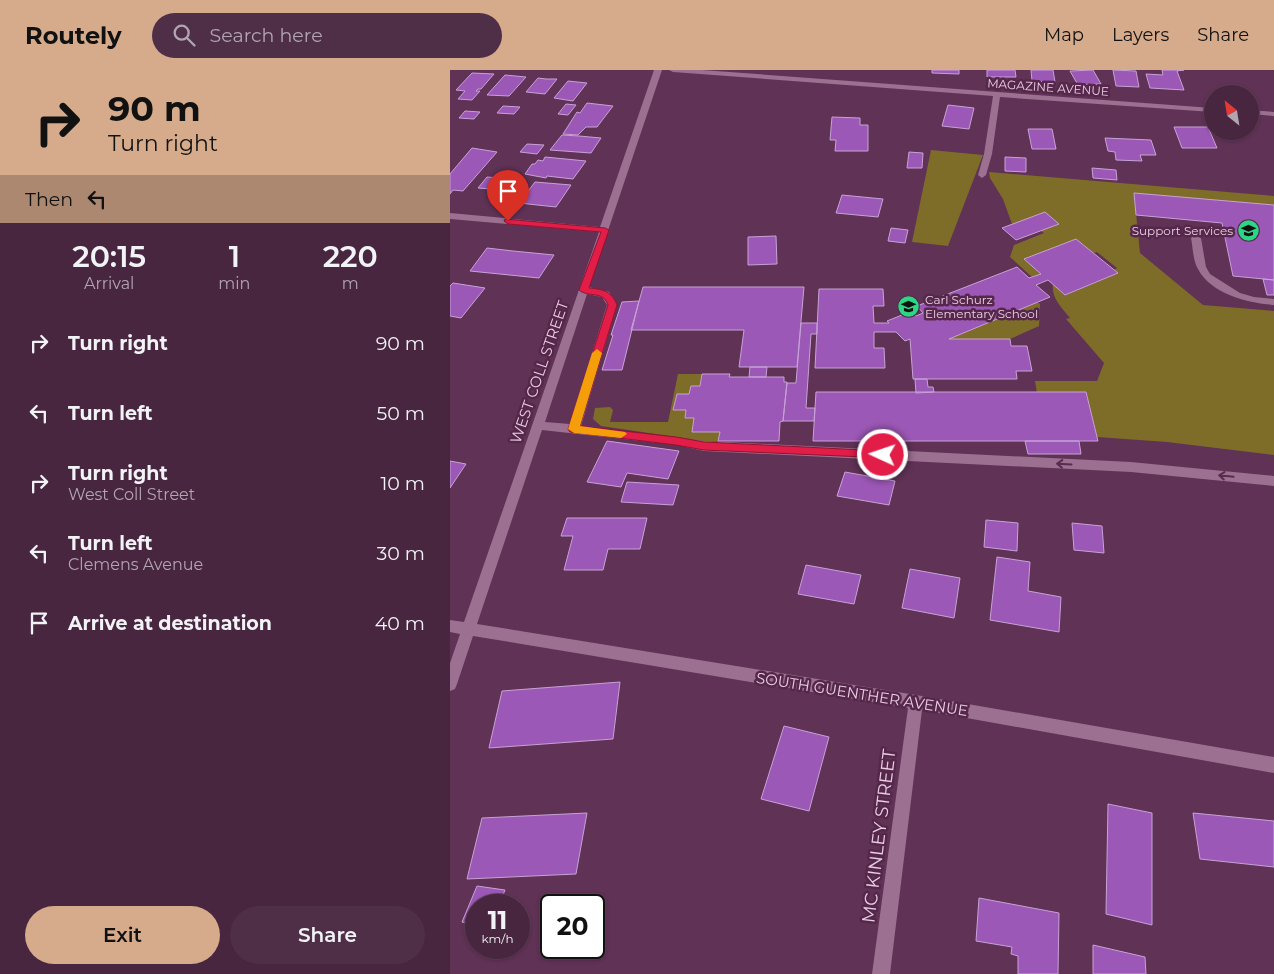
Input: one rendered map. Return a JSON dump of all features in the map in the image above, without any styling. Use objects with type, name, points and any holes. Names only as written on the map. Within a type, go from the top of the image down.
[{"type":"street","name":"WEST COLL STREET","points":[[450,684],[658,70]]},
{"type":"street","name":"MAGAZINE AVENUE","points":[[673,70],[1204,109]]},
{"type":"street","points":[[982,175],[988,154],[997,94]]},
{"type":"street","points":[[1259,113],[1274,114]]},
{"type":"street","points":[[450,216],[605,230]]},
{"type":"street","points":[[1196,238],[1201,267],[1207,276],[1237,295],[1253,300],[1274,302]]},
{"type":"street","points":[[574,429],[612,305],[610,299],[601,292],[583,290]]},
{"type":"street","points":[[537,425],[704,446],[1131,467],[1274,482]]},
{"type":"street","name":"SOUTH GUENTHER AVENUE","points":[[450,626],[916,702],[1274,765]]},
{"type":"street","name":"MC KINLEY STREET","points":[[881,974],[916,702]]},
{"type":"shaded area","points":[[931,150],[983,155],[948,246],[912,242]]},
{"type":"shaded area","points":[[989,172],[1274,196],[1274,205],[1134,194],[1140,253],[1203,305],[1274,311],[1274,455],[1167,442],[1097,437],[1086,393],[1037,393],[1035,381],[1097,381],[1104,363],[1066,319],[1070,318],[1055,298],[1053,284],[1066,295],[1118,273],[1114,270],[1117,268],[1097,252],[1094,253],[1076,239],[1025,259],[1041,274],[1032,277],[1010,257],[1014,245],[1044,233],[1012,224],[1003,199],[990,178]]},
{"type":"shaded area","points":[[1037,302],[1040,304],[1039,326],[1010,339],[949,339]]},
{"type":"shaded area","points":[[678,374],[702,374],[700,386],[689,394],[677,394],[674,410],[686,410],[685,418],[694,418],[692,432],[720,432],[718,441],[703,441],[601,426],[593,419],[595,408],[610,407],[613,410],[610,422],[668,422]]},
{"type":"building","points":[[932,70],[959,70],[959,74],[932,73]]},
{"type":"building","points":[[987,70],[1015,70],[1016,77],[987,77]]},
{"type":"building","points":[[1031,70],[1053,70],[1055,82],[1032,81]]},
{"type":"building","points":[[1093,70],[1101,84],[1078,85],[1070,71]]},
{"type":"building","points":[[1113,70],[1136,71],[1139,87],[1116,86]]},
{"type":"building","points":[[1162,70],[1184,70],[1177,71],[1184,90],[1150,88],[1146,74],[1163,75]]},
{"type":"building","points":[[472,73],[494,74],[481,89],[476,91],[480,91],[472,100],[458,99],[465,91],[456,90]]},
{"type":"building","points":[[505,75],[526,77],[509,96],[487,95]]},
{"type":"building","points":[[538,78],[557,79],[545,94],[526,92]]},
{"type":"building","points":[[568,81],[587,83],[573,101],[554,98]]},
{"type":"building","points":[[587,103],[613,106],[597,127],[586,127],[578,135],[563,134],[577,112],[580,113]]},
{"type":"building","points":[[566,104],[576,105],[568,115],[558,114]]},
{"type":"building","points":[[948,105],[974,108],[969,129],[942,126]]},
{"type":"building","points":[[503,106],[520,107],[514,114],[497,113]]},
{"type":"building","points":[[465,111],[480,112],[474,119],[459,118]]},
{"type":"building","points":[[832,117],[860,118],[860,125],[868,125],[868,151],[835,151],[836,140],[830,140]]},
{"type":"building","points":[[1174,127],[1204,127],[1204,140],[1214,140],[1217,148],[1182,148]]},
{"type":"building","points":[[1028,129],[1052,129],[1056,149],[1032,149]]},
{"type":"building","points":[[562,135],[601,138],[591,153],[550,150]]},
{"type":"building","points":[[1105,138],[1151,140],[1156,155],[1140,155],[1142,161],[1116,160],[1115,152],[1108,151]]},
{"type":"building","points":[[527,144],[544,145],[537,154],[520,152]]},
{"type":"building","points":[[472,148],[497,152],[463,191],[453,190],[450,194],[450,174]]},
{"type":"building","points":[[909,152],[923,153],[922,168],[907,168]]},
{"type":"building","points":[[545,157],[586,161],[573,179],[547,176],[546,178],[525,174],[532,164],[535,164],[538,160],[543,161]]},
{"type":"building","points":[[1005,157],[1026,158],[1026,172],[1005,171]]},
{"type":"building","points":[[1092,168],[1116,170],[1117,180],[1093,178]]},
{"type":"building","points":[[487,177],[499,178],[491,189],[478,188]]},
{"type":"building","points":[[535,182],[571,185],[556,207],[519,203]]},
{"type":"building","name":"Support Services","points":[[1134,193],[1274,205],[1274,280],[1233,276],[1222,223],[1136,215]]},
{"type":"building","points":[[842,195],[883,199],[878,217],[836,213]]},
{"type":"building","points":[[1045,212],[1059,224],[1016,240],[1002,228]]},
{"type":"building","points":[[891,228],[908,230],[905,243],[888,241]]},
{"type":"building","points":[[776,236],[777,264],[748,265],[748,237]]},
{"type":"building","points":[[1076,239],[1118,273],[1065,295],[1048,280],[1036,285],[1050,297],[949,339],[1010,339],[1011,346],[1027,346],[1032,371],[1016,371],[1017,379],[913,379],[910,339],[905,341],[896,332],[874,332],[874,348],[884,348],[885,368],[815,368],[819,289],[883,289],[884,306],[873,306],[874,323],[889,323],[887,321],[912,311],[916,316],[923,313],[917,306],[1017,267],[1029,278],[1041,274],[1024,259]]},
{"type":"building","points":[[487,248],[554,255],[539,278],[470,271]]},
{"type":"building","points":[[1263,279],[1274,280],[1274,295],[1267,295]]},
{"type":"building","points":[[453,283],[485,288],[461,318],[450,316],[450,286]]},
{"type":"building","points":[[643,287],[804,287],[797,367],[739,367],[744,330],[631,330]]},
{"type":"building","points":[[639,301],[622,370],[602,370],[622,302]]},
{"type":"building","points":[[801,323],[817,323],[817,334],[811,334],[806,408],[815,408],[814,421],[783,421],[787,383],[796,383]]},
{"type":"building","points":[[750,367],[767,367],[766,377],[749,377]]},
{"type":"building","points":[[702,374],[730,374],[729,377],[784,377],[784,382],[787,382],[783,421],[780,422],[779,441],[718,441],[720,432],[692,432],[694,418],[685,418],[686,410],[673,410],[677,394],[689,394],[691,386],[700,386]]},
{"type":"building","points":[[915,379],[927,379],[928,387],[933,387],[934,392],[916,393]]},
{"type":"building","points":[[816,392],[1086,392],[1098,441],[813,441]]},
{"type":"building","points":[[607,441],[679,451],[668,479],[627,473],[621,487],[587,482]]},
{"type":"building","points":[[1025,441],[1079,441],[1081,454],[1028,454]]},
{"type":"building","points":[[450,461],[466,464],[450,488]]},
{"type":"building","points":[[845,472],[895,481],[889,505],[837,496]]},
{"type":"building","points":[[627,482],[679,485],[673,505],[621,502]]},
{"type":"building","points":[[567,518],[647,518],[640,549],[608,549],[603,570],[564,570],[573,536],[561,536]]},
{"type":"building","points":[[986,520],[1018,523],[1017,551],[984,547]]},
{"type":"building","points":[[1072,523],[1102,526],[1104,553],[1074,550]]},
{"type":"building","points":[[997,557],[1030,562],[1028,591],[1061,597],[1059,632],[990,620]]},
{"type":"building","points":[[806,565],[861,575],[854,604],[798,594]]},
{"type":"building","points":[[910,569],[960,578],[954,618],[902,608]]},
{"type":"building","points":[[620,682],[613,739],[489,748],[502,691]]},
{"type":"building","points":[[784,726],[829,737],[809,811],[761,799]]},
{"type":"building","points":[[1108,804],[1152,813],[1152,925],[1106,914]]},
{"type":"building","points":[[587,813],[576,874],[467,879],[482,818]]},
{"type":"building","points":[[1193,813],[1274,821],[1274,867],[1200,859]]},
{"type":"building","points":[[477,886],[505,890],[503,894],[474,894]]},
{"type":"building","points":[[979,898],[1059,913],[1058,974],[1018,974],[1018,956],[1011,954],[1012,947],[976,941]]},
{"type":"building","points":[[1093,945],[1145,957],[1146,974],[1093,974]]},
{"type":"slow traffic","points":[[597,353],[574,429],[621,434]]},
{"type":"place","name":"Support Services","points":[[1249,230]]},
{"type":"place","name":"Carl Schurz Elementary School","points":[[909,306]]},
{"type":"route","points":[[508,221],[605,230],[583,290],[601,292],[612,300],[612,305],[574,429],[704,446],[883,455]]}]
